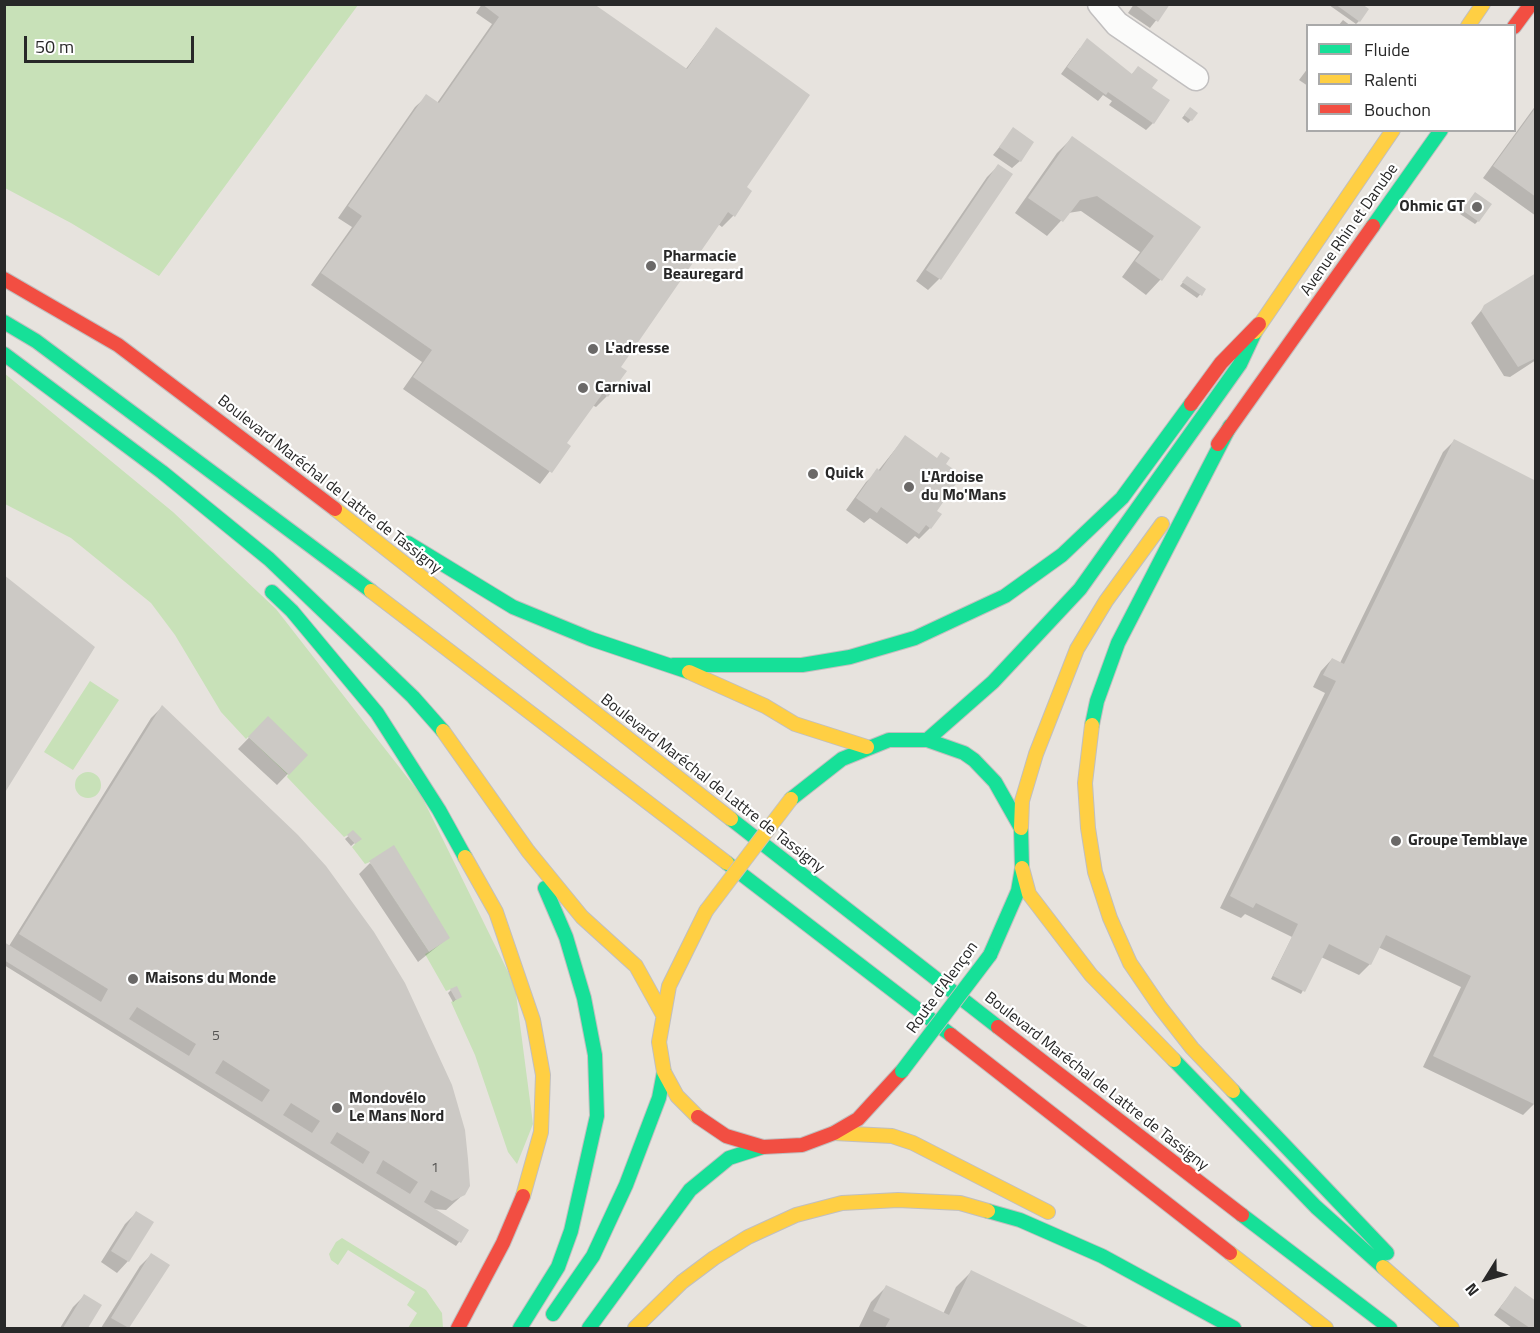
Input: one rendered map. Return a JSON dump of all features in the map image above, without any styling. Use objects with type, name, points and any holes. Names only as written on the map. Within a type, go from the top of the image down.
[{"type":"main road","points":[[1469,24],[1483,4]]},
{"type":"main road","points":[[1516,26],[1531,4]]},
{"type":"main road","name":"Avenue Rhin et Danube","points":[[1259,324],[1393,132]]},
{"type":"main road","name":"Avenue Rhin et Danube","points":[[1230,426],[1440,132]]},
{"type":"main road","name":"Boulevard Maréchal de Lattre de Tassigny","points":[[4,279],[118,345],[273,460],[869,928],[1390,1329]]},
{"type":"main road","points":[[4,322],[36,341],[274,516],[843,951],[1326,1329]]},
{"type":"main road","points":[[673,665],[802,665],[850,657],[915,638],[1005,596],[1062,555],[1122,498],[1221,363],[1259,324]]},
{"type":"main road","points":[[927,740],[993,682],[1080,589],[1240,364],[1259,324]]},
{"type":"main road","points":[[4,354],[162,472],[269,559],[413,697],[447,735],[528,851],[582,916],[636,966],[662,1013]]},
{"type":"main road","points":[[1021,828],[1022,801],[1036,754],[1057,694],[1077,649],[1106,601],[1230,426]]},
{"type":"main road","points":[[1230,426],[1118,644],[1097,701],[1087,753],[1085,783],[1088,828],[1095,872],[1110,918],[1130,963],[1160,1007],[1192,1048],[1394,1259],[1407,1291]]},
{"type":"main road","points":[[273,460],[290,460]]},
{"type":"main road","points":[[162,472],[187,512]]},
{"type":"main road","points":[[399,536],[418,550],[513,607],[591,639],[673,665],[765,705],[795,724],[867,747]]},
{"type":"main road","points":[[260,580],[292,611],[377,713],[439,810],[496,912],[533,1020],[543,1075],[541,1132],[523,1196],[495,1260],[458,1329]]},
{"type":"main road","name":"Route d'Alençon","points":[[889,740],[927,740],[964,753],[984,770],[1008,801],[1021,828],[1022,868],[1018,891],[1010,916],[990,955],[902,1071],[858,1119],[834,1133],[791,1147],[764,1147],[743,1143],[707,1125],[677,1096],[664,1072],[659,1042],[662,1013],[669,986],[706,911],[791,799],[842,759],[889,740]]},
{"type":"main road","points":[[519,1329],[540,1298],[561,1258],[571,1231],[597,1116],[595,1055],[582,987],[566,936],[528,851]]},
{"type":"main road","points":[[1022,868],[1029,894],[1091,975],[1308,1199],[1407,1291],[1452,1329]]},
{"type":"main road","points":[[543,1329],[593,1256],[638,1155],[658,1098],[664,1072]]},
{"type":"main road","points":[[834,1133],[891,1136],[913,1143],[1057,1216]]},
{"type":"main road","points":[[589,1329],[690,1190],[729,1158],[764,1147]]},
{"type":"main road","points":[[635,1329],[653,1308],[682,1282],[714,1258],[748,1237],[795,1215],[842,1203],[898,1200],[960,1203],[1020,1220],[1102,1256],[1235,1329]]},
{"type":"main road","points":[[1109,1244],[1235,1329]]},
{"type":"street","points":[[1100,4],[1117,24],[1196,78]]},
{"type":"green space","points":[[4,5],[358,5],[159,276],[71,223],[5,188]]},
{"type":"green space","points":[[4,373],[173,512],[276,609],[421,795],[515,986],[533,1124],[517,1164],[508,1152],[475,1055],[451,1002],[456,1000],[451,989],[446,991],[425,954],[429,952],[370,862],[365,864],[352,847],[355,844],[348,835],[344,837],[287,777],[288,775],[248,737],[246,739],[221,712],[175,635],[151,603],[71,538],[5,504]]},
{"type":"green space","points":[[90,681],[119,700],[73,770],[44,752]]},
{"type":"green space","points":[[88,772],[97,776],[101,785],[97,794],[88,798],[79,794],[75,785],[79,776]]},
{"type":"green space","points":[[342,1238],[426,1290],[442,1313],[443,1328],[408,1328],[417,1313],[407,1305],[415,1292],[348,1250],[338,1265],[331,1260],[329,1254],[336,1242]]},
{"type":"building","points":[[482,4],[594,4],[687,69],[716,27],[810,95],[747,187],[752,191],[735,217],[728,212],[621,367],[627,371],[608,397],[603,393],[567,443],[571,446],[552,473],[413,377],[432,350],[321,273],[362,216],[348,206],[426,94],[439,103],[499,17]]},
{"type":"building","points":[[1134,4],[1170,4],[1158,22]]},
{"type":"building","points":[[1335,4],[1362,4],[1369,9],[1360,22]]},
{"type":"building","points":[[1087,38],[1132,74],[1138,66],[1158,80],[1152,88],[1170,100],[1154,124],[1108,92],[1106,95],[1067,67]]},
{"type":"building","points":[[1190,107],[1198,113],[1192,121],[1184,115]]},
{"type":"building","points":[[1536,107],[1536,197],[1493,166]]},
{"type":"building","points":[[1013,127],[1034,142],[1021,162],[999,147]]},
{"type":"building","points":[[1072,136],[1201,227],[1162,281],[1135,261],[1154,236],[1097,196],[1080,200],[1063,222],[1028,198]]},
{"type":"building","points":[[998,164],[1013,174],[941,280],[926,270]]},
{"type":"building","name":"Ohmic GT","points":[[1475,192],[1492,204],[1479,222],[1462,210]]},
{"type":"building","points":[[1536,273],[1536,358],[1518,367],[1481,311],[1484,305]]},
{"type":"building","points":[[1187,276],[1206,289],[1202,296],[1182,282]]},
{"type":"building","name":"L'Ardoise du Mo'Mans","points":[[905,435],[937,458],[941,452],[950,458],[946,464],[962,475],[937,511],[942,514],[931,529],[926,525],[919,534],[881,507],[877,513],[856,498],[877,468],[880,471]]},
{"type":"building","points":[[1454,439],[1536,481],[1536,1105],[1433,1056],[1471,976],[1386,935],[1371,965],[1329,944],[1305,992],[1273,976],[1298,924],[1256,903],[1253,908],[1230,896],[1336,681],[1323,675],[1332,658],[1344,664]]},
{"type":"building","points":[[4,575],[95,647],[4,794]]},
{"type":"building","points":[[162,705],[298,835],[326,866],[374,932],[405,983],[452,1085],[465,1130],[470,1186],[465,1195],[452,1201],[431,1190],[424,1202],[469,1230],[461,1243],[4,960],[4,942],[101,1002],[108,989],[19,934]],"holes":[[[137,1007],[196,1044],[189,1056],[129,1019]],[[223,1060],[270,1090],[262,1102],[215,1073]],[[291,1103],[320,1121],[312,1133],[283,1115]],[[337,1132],[370,1152],[363,1164],[330,1143]],[[383,1160],[418,1182],[410,1194],[376,1173]]]},
{"type":"building","points":[[268,716],[308,755],[289,775],[248,737]]},
{"type":"building","points":[[353,830],[362,839],[355,844],[347,835]]},
{"type":"building","points":[[394,845],[450,938],[429,952],[369,861]]},
{"type":"building","points":[[457,986],[462,997],[456,1000],[450,989]]},
{"type":"building","points":[[136,1211],[154,1222],[129,1262],[111,1251]]},
{"type":"building","points":[[151,1253],[170,1265],[129,1328],[111,1318]]},
{"type":"building","points":[[971,1270],[1090,1328],[885,1328],[890,1319],[873,1311],[886,1285],[949,1315]]},
{"type":"building","points":[[1515,1286],[1536,1301],[1536,1328],[1530,1328],[1500,1308]]},
{"type":"building","points":[[84,1294],[102,1305],[88,1328],[63,1328]]},
{"type":"traffic: fast","points":[[1373,226],[1440,132]]},
{"type":"traffic: fast","points":[[4,322],[36,341],[371,591]]},
{"type":"traffic: fast","points":[[927,740],[993,682],[1080,589],[1240,364],[1255,332]]},
{"type":"traffic: fast","points":[[4,354],[162,472],[269,559],[413,697],[443,731]]},
{"type":"traffic: fast","points":[[673,665],[802,665],[850,657],[915,638],[1005,596],[1062,555],[1122,498],[1191,404]]},
{"type":"traffic: fast","points":[[1092,725],[1097,701],[1118,643],[1230,426]]},
{"type":"traffic: fast","points":[[408,543],[513,607],[591,639],[689,672]]},
{"type":"traffic: fast","points":[[272,592],[292,611],[377,713],[439,810],[465,857]]},
{"type":"traffic: fast","points":[[791,799],[842,759],[889,740],[927,740],[964,753],[974,760],[995,782],[1021,828],[1022,868],[1018,891],[990,955]]},
{"type":"traffic: fast","points":[[731,819],[998,1027]]},
{"type":"traffic: fast","points":[[727,863],[951,1035]]},
{"type":"traffic: fast","points":[[520,1328],[558,1267],[571,1231],[597,1116],[595,1055],[584,998],[566,937],[545,888]]},
{"type":"traffic: fast","points":[[902,1071],[990,955]]},
{"type":"traffic: fast","points":[[1174,1060],[1316,1207],[1383,1267]]},
{"type":"traffic: fast","points":[[553,1314],[593,1256],[626,1185],[659,1098],[664,1072]]},
{"type":"traffic: fast","points":[[1233,1091],[1387,1253]]},
{"type":"traffic: fast","points":[[589,1328],[690,1190],[729,1158],[763,1147]]},
{"type":"traffic: fast","points":[[988,1211],[1020,1220],[1102,1256],[1234,1328]]},
{"type":"traffic: fast","points":[[1242,1215],[1390,1328]]},
{"type":"traffic: slow","points":[[1469,24],[1483,4]]},
{"type":"traffic: slow","points":[[1255,332],[1392,132]]},
{"type":"traffic: slow","points":[[335,509],[731,819]]},
{"type":"traffic: slow","points":[[1021,828],[1022,801],[1036,754],[1077,649],[1106,601],[1162,524]]},
{"type":"traffic: slow","points":[[371,591],[727,863]]},
{"type":"traffic: slow","points":[[689,672],[765,706],[795,724],[867,747]]},
{"type":"traffic: slow","points":[[1092,725],[1085,783],[1088,828],[1095,872],[1110,918],[1130,963],[1160,1007],[1192,1048],[1233,1091]]},
{"type":"traffic: slow","points":[[443,731],[528,851],[582,917],[636,966],[662,1013]]},
{"type":"traffic: slow","points":[[706,911],[791,799]]},
{"type":"traffic: slow","points":[[465,857],[496,912],[533,1020],[543,1075],[541,1132],[523,1196]]},
{"type":"traffic: slow","points":[[1022,868],[1029,894],[1091,975],[1174,1060]]},
{"type":"traffic: slow","points":[[698,1117],[677,1096],[664,1072],[659,1042],[669,986],[706,911]]},
{"type":"traffic: slow","points":[[834,1133],[892,1136],[913,1143],[1048,1212]]},
{"type":"traffic: slow","points":[[635,1328],[682,1282],[714,1258],[748,1237],[796,1215],[842,1203],[898,1200],[960,1203],[988,1211]]},
{"type":"traffic: slow","points":[[1230,1253],[1326,1328]]},
{"type":"traffic: slow","points":[[1383,1267],[1452,1328]]},
{"type":"traffic: jam","points":[[1516,24],[1531,4]]},
{"type":"traffic: jam","points":[[1218,444],[1373,226]]},
{"type":"traffic: jam","points":[[4,279],[118,345],[335,509]]},
{"type":"traffic: jam","points":[[1191,404],[1221,363],[1259,324]]},
{"type":"traffic: jam","points":[[998,1027],[1242,1215]]},
{"type":"traffic: jam","points":[[951,1035],[1230,1253]]},
{"type":"traffic: jam","points":[[698,1117],[726,1136],[763,1147],[802,1145],[834,1133],[858,1119],[902,1071]]},
{"type":"traffic: jam","points":[[458,1328],[503,1243],[523,1196]]},
{"type":"place","name":"Ohmic GT","points":[[1477,207]]},
{"type":"place","name":"Pharmacie Beauregard","points":[[651,266]]},
{"type":"place","name":"L'adresse","points":[[593,349]]},
{"type":"place","name":"Carnival","points":[[583,388]]},
{"type":"place","name":"Quick","points":[[813,474]]},
{"type":"place","name":"L'Ardoise du Mo'Mans","points":[[909,487]]},
{"type":"place","name":"Groupe Temblaye","points":[[1396,841]]},
{"type":"place","name":"Maisons du Monde","points":[[133,979]]},
{"type":"place","name":"Mondovélo Le Mans Nord","points":[[337,1108]]}]
